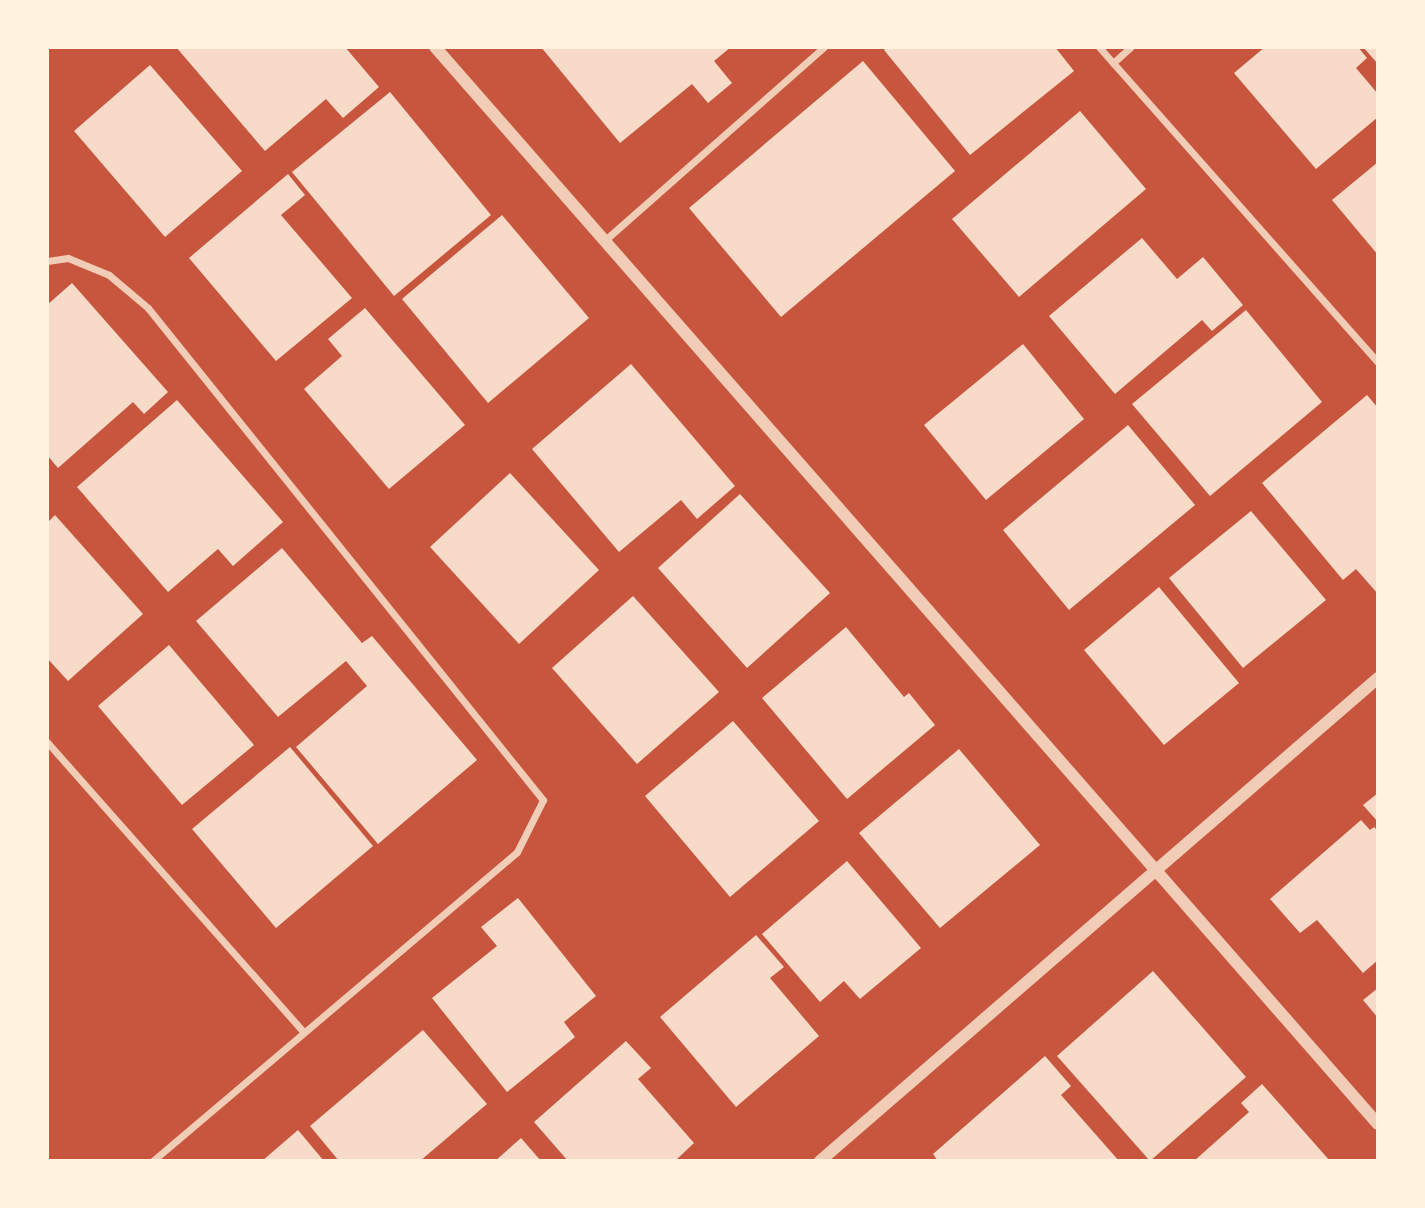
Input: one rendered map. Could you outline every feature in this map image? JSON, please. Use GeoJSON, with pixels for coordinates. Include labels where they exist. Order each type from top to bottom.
{"type":"FeatureCollection","features":[{"type":"Feature","properties":{"kind":"street"},"geometry":{"type":"LineString","coordinates":[[435,47],[1378,1124]]}},
{"type":"Feature","properties":{"kind":"street"},"geometry":{"type":"LineString","coordinates":[[604,242],[824,47]]}},
{"type":"Feature","properties":{"kind":"street"},"geometry":{"type":"LineString","coordinates":[[1099,47],[1378,362]]}},
{"type":"Feature","properties":{"kind":"street"},"geometry":{"type":"LineString","coordinates":[[1113,63],[1131,47]]}},
{"type":"Feature","properties":{"kind":"street"},"geometry":{"type":"LineString","coordinates":[[47,261],[68,258],[109,275],[148,309],[543,800],[517,852],[152,1161]]}},
{"type":"Feature","properties":{"kind":"street"},"geometry":{"type":"LineString","coordinates":[[820,1161],[1378,678]]}},
{"type":"Feature","properties":{"kind":"street"},"geometry":{"type":"LineString","coordinates":[[47,742],[304,1032]]}},
{"type":"Feature","properties":{"kind":"building"},"geometry":{"type":"Polygon","coordinates":[[[176,47],[345,47],[379,87],[343,118],[326,99],[265,151],[176,47]]]}},
{"type":"Feature","properties":{"kind":"building"},"geometry":{"type":"Polygon","coordinates":[[[541,47],[731,47],[714,61],[732,83],[708,103],[692,84],[620,143],[541,47]]]}},
{"type":"Feature","properties":{"kind":"building"},"geometry":{"type":"Polygon","coordinates":[[[887,47],[1055,47],[1074,71],[970,155],[884,50],[887,47]]]}},
{"type":"Feature","properties":{"kind":"building"},"geometry":{"type":"Polygon","coordinates":[[[1265,47],[1358,47],[1367,58],[1356,68],[1378,94],[1378,117],[1316,169],[1234,73],[1265,47]]]}},
{"type":"Feature","properties":{"kind":"building"},"geometry":{"type":"Polygon","coordinates":[[[1363,47],[1378,47],[1378,64],[1363,47]]]}},
{"type":"Feature","properties":{"kind":"building"},"geometry":{"type":"Polygon","coordinates":[[[863,61],[955,171],[781,317],[689,208],[863,61]]]}},
{"type":"Feature","properties":{"kind":"building"},"geometry":{"type":"Polygon","coordinates":[[[150,65],[242,171],[165,237],[74,131],[150,65]]]}},
{"type":"Feature","properties":{"kind":"building"},"geometry":{"type":"Polygon","coordinates":[[[390,92],[491,215],[394,296],[292,172],[390,92]]]}},
{"type":"Feature","properties":{"kind":"building"},"geometry":{"type":"Polygon","coordinates":[[[1080,111],[1146,189],[1019,297],[952,219],[1080,111]]]}},
{"type":"Feature","properties":{"kind":"building"},"geometry":{"type":"Polygon","coordinates":[[[1378,162],[1378,255],[1332,200],[1378,162]]]}},
{"type":"Feature","properties":{"kind":"building"},"geometry":{"type":"Polygon","coordinates":[[[288,174],[305,195],[281,215],[352,298],[276,361],[189,258],[288,174]]]}},
{"type":"Feature","properties":{"kind":"building"},"geometry":{"type":"Polygon","coordinates":[[[502,215],[589,318],[488,403],[402,299],[502,215]]]}},
{"type":"Feature","properties":{"kind":"building"},"geometry":{"type":"Polygon","coordinates":[[[1142,238],[1177,279],[1203,257],[1243,305],[1212,331],[1202,320],[1115,394],[1049,316],[1142,238]]]}},
{"type":"Feature","properties":{"kind":"building"},"geometry":{"type":"Polygon","coordinates":[[[72,283],[168,392],[144,414],[133,402],[58,468],[47,455],[47,305],[72,283]]]}},
{"type":"Feature","properties":{"kind":"building"},"geometry":{"type":"Polygon","coordinates":[[[365,308],[465,425],[389,489],[304,389],[342,356],[328,339],[365,308]]]}},
{"type":"Feature","properties":{"kind":"building"},"geometry":{"type":"Polygon","coordinates":[[[1246,310],[1322,402],[1210,496],[1132,404],[1246,310]]]}},
{"type":"Feature","properties":{"kind":"building"},"geometry":{"type":"Polygon","coordinates":[[[1023,344],[1084,419],[986,500],[924,425],[1023,344]]]}},
{"type":"Feature","properties":{"kind":"building"},"geometry":{"type":"Polygon","coordinates":[[[631,364],[735,486],[697,519],[681,500],[619,552],[532,449],[631,364]]]}},
{"type":"Feature","properties":{"kind":"building"},"geometry":{"type":"Polygon","coordinates":[[[1367,395],[1378,408],[1378,594],[1356,569],[1343,580],[1262,483],[1367,395]]]}},
{"type":"Feature","properties":{"kind":"building"},"geometry":{"type":"Polygon","coordinates":[[[177,400],[283,522],[233,566],[218,549],[168,592],[77,487],[177,400]]]}},
{"type":"Feature","properties":{"kind":"building"},"geometry":{"type":"Polygon","coordinates":[[[1128,425],[1195,505],[1069,610],[1003,530],[1128,425]]]}},
{"type":"Feature","properties":{"kind":"building"},"geometry":{"type":"Polygon","coordinates":[[[510,473],[599,570],[519,644],[430,547],[510,473]]]}},
{"type":"Feature","properties":{"kind":"building"},"geometry":{"type":"Polygon","coordinates":[[[740,494],[830,593],[747,668],[658,568],[740,494]]]}},
{"type":"Feature","properties":{"kind":"building"},"geometry":{"type":"Polygon","coordinates":[[[1251,511],[1326,600],[1243,668],[1169,578],[1251,511]]]}},
{"type":"Feature","properties":{"kind":"building"},"geometry":{"type":"Polygon","coordinates":[[[55,515],[143,614],[68,681],[47,658],[47,523],[55,515]]]}},
{"type":"Feature","properties":{"kind":"building"},"geometry":{"type":"Polygon","coordinates":[[[282,548],[362,643],[372,636],[477,760],[378,844],[296,747],[367,686],[346,661],[278,717],[196,621],[282,548]]]}},
{"type":"Feature","properties":{"kind":"building"},"geometry":{"type":"Polygon","coordinates":[[[1159,587],[1239,683],[1164,745],[1084,650],[1159,587]]]}},
{"type":"Feature","properties":{"kind":"building"},"geometry":{"type":"Polygon","coordinates":[[[633,596],[719,692],[637,764],[552,668],[633,596]]]}},
{"type":"Feature","properties":{"kind":"building"},"geometry":{"type":"Polygon","coordinates":[[[846,627],[904,697],[909,693],[935,725],[847,799],[762,698],[846,627]]]}},
{"type":"Feature","properties":{"kind":"building"},"geometry":{"type":"Polygon","coordinates":[[[169,645],[254,745],[182,805],[98,706],[169,645]]]}},
{"type":"Feature","properties":{"kind":"building"},"geometry":{"type":"Polygon","coordinates":[[[733,721],[819,821],[730,897],[645,796],[733,721]]]}},
{"type":"Feature","properties":{"kind":"building"},"geometry":{"type":"Polygon","coordinates":[[[290,747],[373,846],[276,928],[192,829],[290,747]]]}},
{"type":"Feature","properties":{"kind":"building"},"geometry":{"type":"Polygon","coordinates":[[[959,749],[1040,845],[940,928],[859,833],[959,749]]]}},
{"type":"Feature","properties":{"kind":"building"},"geometry":{"type":"Polygon","coordinates":[[[1378,793],[1378,822],[1363,805],[1378,793]]]}},
{"type":"Feature","properties":{"kind":"building"},"geometry":{"type":"Polygon","coordinates":[[[1361,820],[1370,830],[1374,827],[1378,831],[1378,960],[1363,973],[1317,920],[1300,933],[1270,899],[1361,820]]]}},
{"type":"Feature","properties":{"kind":"building"},"geometry":{"type":"Polygon","coordinates":[[[847,861],[921,948],[860,999],[844,981],[820,1002],[762,934],[847,861]]]}},
{"type":"Feature","properties":{"kind":"building"},"geometry":{"type":"Polygon","coordinates":[[[518,898],[596,996],[564,1022],[575,1037],[507,1092],[432,998],[497,946],[481,927],[518,898]]]}},
{"type":"Feature","properties":{"kind":"building"},"geometry":{"type":"Polygon","coordinates":[[[756,935],[784,967],[770,978],[819,1036],[736,1107],[660,1017],[756,935]]]}},
{"type":"Feature","properties":{"kind":"building"},"geometry":{"type":"Polygon","coordinates":[[[1153,971],[1246,1077],[1150,1161],[1057,1056],[1153,971]]]}},
{"type":"Feature","properties":{"kind":"building"},"geometry":{"type":"Polygon","coordinates":[[[1378,988],[1378,1018],[1363,1000],[1378,988]]]}},
{"type":"Feature","properties":{"kind":"building"},"geometry":{"type":"Polygon","coordinates":[[[423,1030],[487,1104],[420,1161],[339,1161],[310,1126],[423,1030]]]}},
{"type":"Feature","properties":{"kind":"building"},"geometry":{"type":"Polygon","coordinates":[[[626,1041],[651,1068],[638,1079],[694,1143],[675,1161],[568,1161],[534,1122],[626,1041]]]}},
{"type":"Feature","properties":{"kind":"building"},"geometry":{"type":"Polygon","coordinates":[[[1045,1056],[1071,1086],[1061,1095],[1119,1161],[938,1161],[933,1154],[1045,1056]]]}},
{"type":"Feature","properties":{"kind":"building"},"geometry":{"type":"Polygon","coordinates":[[[1262,1084],[1330,1161],[1194,1161],[1249,1112],[1241,1103],[1262,1084]]]}},
{"type":"Feature","properties":{"kind":"building"},"geometry":{"type":"Polygon","coordinates":[[[298,1130],[324,1161],[262,1161],[298,1130]]]}},
{"type":"Feature","properties":{"kind":"building"},"geometry":{"type":"Polygon","coordinates":[[[521,1138],[541,1161],[495,1161],[521,1138]]]}}]}
